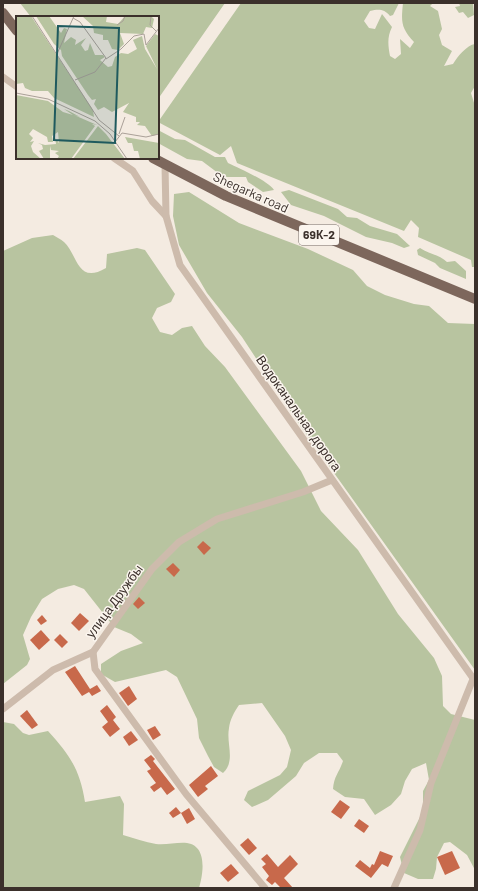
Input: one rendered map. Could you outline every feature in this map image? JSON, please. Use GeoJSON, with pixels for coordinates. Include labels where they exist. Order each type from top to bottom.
{"type":"FeatureCollection","features":[{"type":"Feature","properties":{"kind":"main road"},"geometry":{"type":"LineString","coordinates":[[3,13],[16,30]]}},
{"type":"Feature","properties":{"kind":"main road","name":"Shegarka road"},"geometry":{"type":"LineString","coordinates":[[155,159],[244,204],[475,299]]}},
{"type":"Feature","properties":{"kind":"street"},"geometry":{"type":"LineString","coordinates":[[3,77],[16,86]]}},
{"type":"Feature","properties":{"kind":"street","name":"Водоканальная дорога"},"geometry":{"type":"LineString","coordinates":[[116,159],[134,171],[152,201],[166,216],[180,265],[474,680]]}},
{"type":"Feature","properties":{"kind":"street"},"geometry":{"type":"LineString","coordinates":[[165,165],[166,216]]}},
{"type":"Feature","properties":{"kind":"street","name":"улица Дружбы"},"geometry":{"type":"LineString","coordinates":[[265,888],[186,794],[99,675],[94,664],[93,652],[152,570],[179,542],[217,520],[303,492],[332,480]]}},
{"type":"Feature","properties":{"kind":"street"},"geometry":{"type":"LineString","coordinates":[[3,709],[53,670],[93,652]]}},
{"type":"Feature","properties":{"kind":"street"},"geometry":{"type":"LineString","coordinates":[[394,888],[420,830],[430,783],[474,680]]}},
{"type":"Feature","properties":{"kind":"green space"},"geometry":{"type":"Polygon","coordinates":[[[20,3],[225,3],[159,98],[159,16],[30,16],[20,3]]]}},
{"type":"Feature","properties":{"kind":"green space"},"geometry":{"type":"Polygon","coordinates":[[[241,3],[399,3],[393,15],[390,16],[381,10],[370,11],[364,21],[369,28],[375,29],[382,14],[392,27],[388,41],[390,56],[395,59],[401,54],[400,39],[410,48],[414,42],[404,29],[402,20],[403,3],[433,3],[430,6],[438,11],[442,29],[439,35],[442,45],[452,51],[444,66],[453,64],[466,49],[475,44],[475,86],[471,93],[475,106],[475,267],[472,267],[471,260],[418,237],[419,228],[411,220],[404,231],[237,163],[231,146],[220,155],[159,123],[241,3]]]}},
{"type":"Feature","properties":{"kind":"green space"},"geometry":{"type":"Polygon","coordinates":[[[459,3],[473,3],[474,15],[468,18],[463,12],[459,13],[455,7],[460,6],[459,3]]]}},
{"type":"Feature","properties":{"kind":"green space"},"geometry":{"type":"Polygon","coordinates":[[[159,131],[175,139],[185,140],[215,157],[225,157],[228,163],[266,182],[274,190],[263,192],[248,182],[246,177],[227,177],[218,173],[202,161],[187,159],[159,144],[159,131]]]}},
{"type":"Feature","properties":{"kind":"green space"},"geometry":{"type":"Polygon","coordinates":[[[289,190],[338,209],[347,217],[357,218],[370,226],[397,234],[410,246],[404,248],[392,243],[366,237],[324,216],[291,205],[281,192],[289,190]]]}},
{"type":"Feature","properties":{"kind":"green space"},"geometry":{"type":"Polygon","coordinates":[[[189,192],[239,223],[308,249],[353,270],[367,286],[385,295],[414,304],[429,306],[448,323],[475,324],[475,670],[299,424],[242,337],[207,293],[179,245],[173,216],[174,194],[189,192]]]}},
{"type":"Feature","properties":{"kind":"green space"},"geometry":{"type":"Polygon","coordinates":[[[53,235],[64,242],[79,266],[84,271],[89,273],[106,268],[107,254],[137,248],[145,250],[175,294],[171,302],[157,308],[152,318],[160,332],[172,335],[182,328],[192,326],[205,346],[225,367],[301,471],[321,511],[358,550],[398,614],[434,658],[442,676],[443,706],[451,714],[475,720],[475,870],[467,855],[450,842],[444,843],[437,857],[433,879],[418,879],[404,873],[400,857],[423,811],[423,791],[429,780],[426,763],[412,769],[405,781],[401,794],[391,805],[375,815],[364,799],[345,797],[333,789],[343,761],[337,753],[319,753],[304,763],[296,776],[268,800],[252,807],[244,800],[248,791],[280,775],[287,767],[291,750],[285,736],[262,703],[239,705],[235,710],[231,719],[228,734],[230,758],[227,768],[223,773],[214,767],[199,738],[197,719],[177,677],[166,670],[115,682],[101,674],[101,664],[121,651],[143,643],[131,634],[114,627],[84,589],[74,585],[58,589],[42,599],[31,617],[23,635],[30,659],[27,665],[3,684],[3,251],[32,238],[53,235]]]}},
{"type":"Feature","properties":{"kind":"green space"},"geometry":{"type":"Polygon","coordinates":[[[420,248],[447,262],[455,261],[466,271],[466,279],[440,268],[435,263],[418,255],[417,250],[420,248]]]}},
{"type":"Feature","properties":{"kind":"green space"},"geometry":{"type":"Polygon","coordinates":[[[3,722],[14,724],[23,733],[29,735],[48,731],[73,764],[80,781],[85,802],[120,796],[124,804],[123,835],[156,844],[187,843],[194,845],[201,855],[202,862],[202,876],[199,888],[3,888],[3,722]]]}},
{"type":"Feature","properties":{"kind":"building"},"geometry":{"type":"Polygon","coordinates":[[[203,541],[211,548],[204,555],[197,547],[203,541]]]}},
{"type":"Feature","properties":{"kind":"building"},"geometry":{"type":"Polygon","coordinates":[[[173,563],[180,570],[174,577],[166,569],[173,563]]]}},
{"type":"Feature","properties":{"kind":"building"},"geometry":{"type":"Polygon","coordinates":[[[139,597],[145,603],[138,609],[133,604],[139,597]]]}},
{"type":"Feature","properties":{"kind":"building"},"geometry":{"type":"Polygon","coordinates":[[[80,613],[89,621],[79,631],[71,623],[80,613]]]}},
{"type":"Feature","properties":{"kind":"building"},"geometry":{"type":"Polygon","coordinates":[[[42,615],[47,621],[41,625],[37,620],[42,615]]]}},
{"type":"Feature","properties":{"kind":"building"},"geometry":{"type":"Polygon","coordinates":[[[41,630],[50,640],[39,650],[30,640],[41,630]]]}},
{"type":"Feature","properties":{"kind":"building"},"geometry":{"type":"Polygon","coordinates":[[[60,634],[68,642],[62,648],[54,640],[60,634]]]}},
{"type":"Feature","properties":{"kind":"building"},"geometry":{"type":"Polygon","coordinates":[[[75,666],[90,689],[97,685],[101,691],[92,696],[89,692],[82,696],[65,672],[75,666]]]}},
{"type":"Feature","properties":{"kind":"building"},"geometry":{"type":"Polygon","coordinates":[[[129,686],[137,699],[128,706],[119,693],[129,686]]]}},
{"type":"Feature","properties":{"kind":"building"},"geometry":{"type":"Polygon","coordinates":[[[107,705],[116,717],[113,720],[120,729],[110,737],[102,727],[108,722],[100,711],[107,705]]]}},
{"type":"Feature","properties":{"kind":"building"},"geometry":{"type":"Polygon","coordinates":[[[27,710],[38,725],[32,729],[20,716],[27,710]]]}},
{"type":"Feature","properties":{"kind":"building"},"geometry":{"type":"Polygon","coordinates":[[[155,726],[161,735],[153,740],[147,730],[155,726]]]}},
{"type":"Feature","properties":{"kind":"building"},"geometry":{"type":"Polygon","coordinates":[[[131,731],[138,740],[129,746],[123,737],[131,731]]]}},
{"type":"Feature","properties":{"kind":"building"},"geometry":{"type":"Polygon","coordinates":[[[151,755],[155,759],[153,761],[175,789],[167,795],[161,787],[154,792],[150,787],[156,783],[147,771],[151,769],[144,760],[151,755]]]}},
{"type":"Feature","properties":{"kind":"building"},"geometry":{"type":"Polygon","coordinates":[[[211,766],[218,776],[205,786],[208,789],[198,797],[189,785],[211,766]]]}},
{"type":"Feature","properties":{"kind":"building"},"geometry":{"type":"Polygon","coordinates":[[[340,800],[350,807],[341,819],[331,812],[340,800]]]}},
{"type":"Feature","properties":{"kind":"building"},"geometry":{"type":"Polygon","coordinates":[[[176,807],[181,813],[173,818],[169,813],[176,807]]]}},
{"type":"Feature","properties":{"kind":"building"},"geometry":{"type":"Polygon","coordinates":[[[189,808],[195,819],[187,824],[181,813],[189,808]]]}},
{"type":"Feature","properties":{"kind":"building"},"geometry":{"type":"Polygon","coordinates":[[[359,819],[369,826],[364,833],[354,826],[359,819]]]}},
{"type":"Feature","properties":{"kind":"building"},"geometry":{"type":"Polygon","coordinates":[[[248,838],[257,848],[249,855],[240,845],[248,838]]]}},
{"type":"Feature","properties":{"kind":"building"},"geometry":{"type":"Polygon","coordinates":[[[380,851],[393,856],[388,867],[382,864],[371,878],[355,866],[360,860],[370,868],[372,864],[374,865],[380,851]]]}},
{"type":"Feature","properties":{"kind":"building"},"geometry":{"type":"Polygon","coordinates":[[[452,851],[460,868],[445,875],[437,857],[452,851]]]}},
{"type":"Feature","properties":{"kind":"building"},"geometry":{"type":"Polygon","coordinates":[[[267,854],[278,867],[290,855],[298,864],[284,878],[293,888],[281,888],[275,882],[272,885],[266,880],[269,876],[262,867],[266,864],[261,859],[267,854]]]}},
{"type":"Feature","properties":{"kind":"building"},"geometry":{"type":"Polygon","coordinates":[[[231,864],[239,873],[228,882],[220,873],[231,864]]]}}]}
